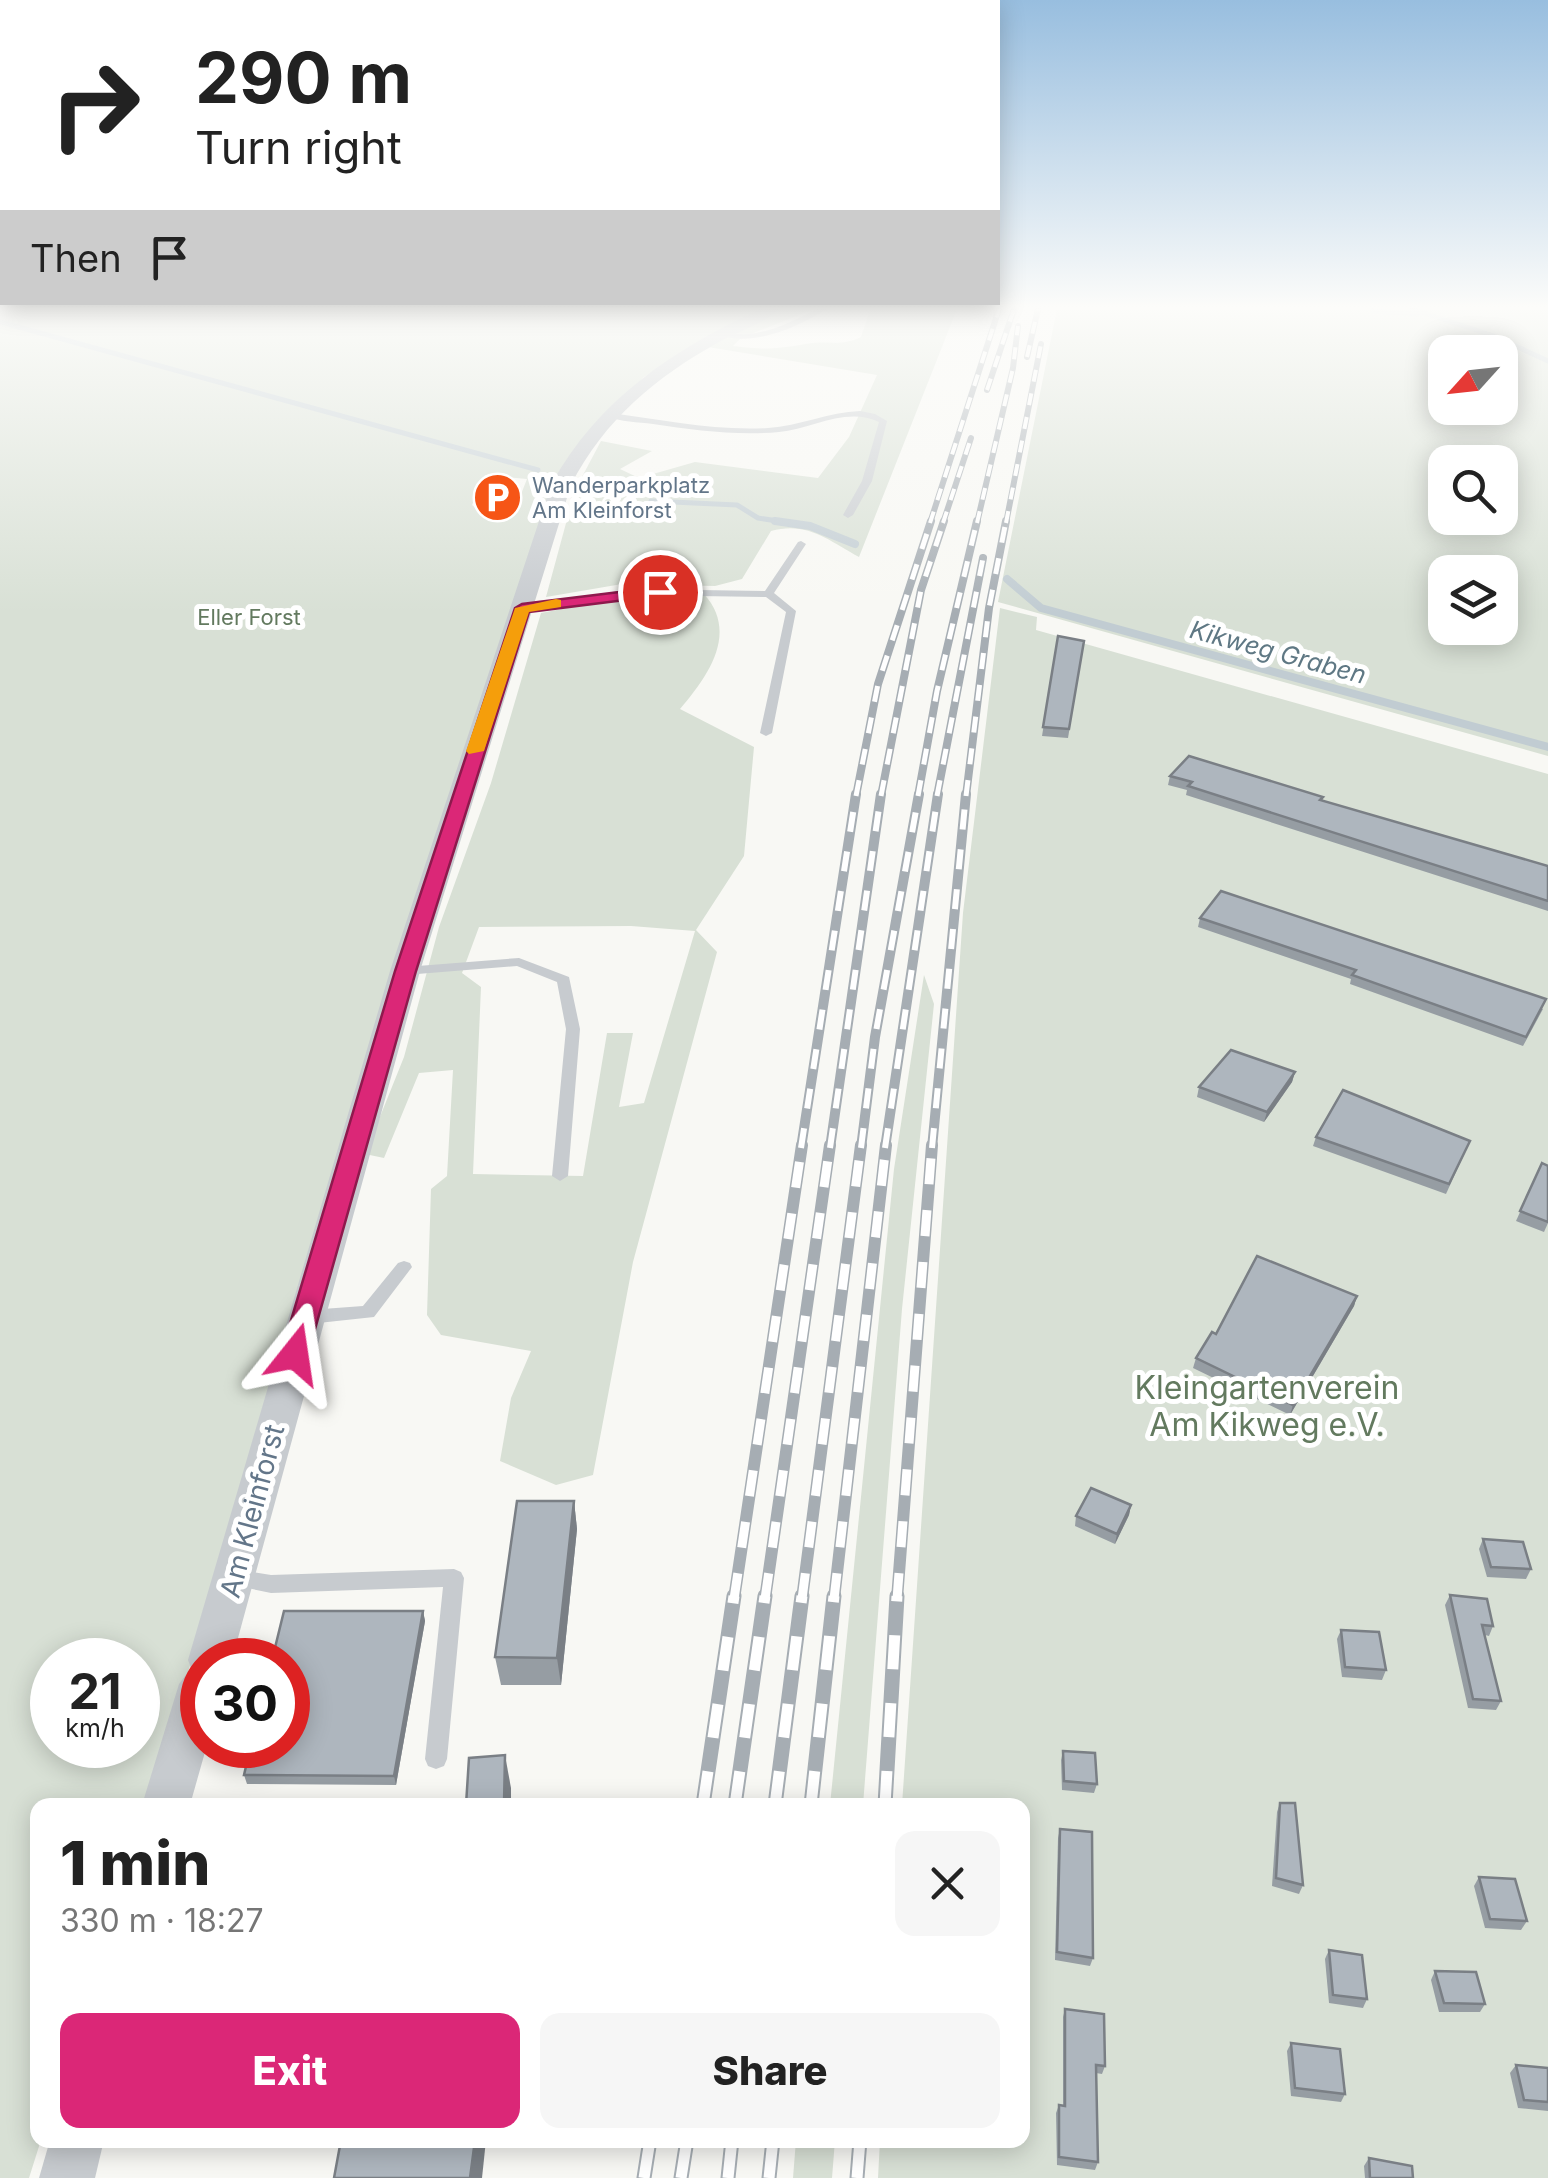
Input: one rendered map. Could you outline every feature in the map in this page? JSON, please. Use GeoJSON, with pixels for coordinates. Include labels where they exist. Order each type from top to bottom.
{"type":"FeatureCollection","features":[{"type":"Feature","properties":{"kind":"street","name":"Am Kleinforst"},"geometry":{"type":"LineString","coordinates":[[217,1638],[405,971],[567,470],[617,411]]}},
{"type":"Feature","properties":{"kind":"street"},"geometry":{"type":"LineString","coordinates":[[168,1798],[180,1758]]}},
{"type":"Feature","properties":{"kind":"street"},"geometry":{"type":"LineString","coordinates":[[67,2178],[75,2148]]}},
{"type":"Feature","properties":{"kind":"lane"},"geometry":{"type":"LineString","coordinates":[[612,416],[781,429],[846,414],[873,414],[883,421],[867,481],[848,515]]}},
{"type":"Feature","properties":{"kind":"lane"},"geometry":{"type":"LineString","coordinates":[[768,594],[801,544]]}},
{"type":"Feature","properties":{"kind":"lane"},"geometry":{"type":"LineString","coordinates":[[522,608],[633,592],[768,594],[790,611],[766,734]]}},
{"type":"Feature","properties":{"kind":"lane"},"geometry":{"type":"LineString","coordinates":[[405,971],[518,962],[564,980],[573,1029],[560,1176]]}},
{"type":"Feature","properties":{"kind":"lane"},"geometry":{"type":"LineString","coordinates":[[305,1317],[368,1312],[404,1267]]}},
{"type":"Feature","properties":{"kind":"lane"},"geometry":{"type":"LineString","coordinates":[[235,1578],[271,1584],[454,1578],[436,1759]]}},
{"type":"Feature","properties":{"kind":"green space","name":"Eller Forst"},"geometry":{"type":"Polygon","coordinates":[[[0,411],[613,411],[572,455],[199,1638],[180,1638],[180,1697],[160,1761],[160,1638],[30,1638],[30,1768],[158,1768],[148,1798],[30,1798],[30,2148],[38,2148],[29,2178],[0,2178],[0,411]],[[485,475],[472,505],[483,514],[514,512],[527,479],[485,475]]]}},
{"type":"Feature","properties":{"kind":"green space"},"geometry":{"type":"Polygon","coordinates":[[[861,411],[917,411],[859,557],[817,534],[784,529],[771,531],[742,579],[715,586],[622,584],[546,597],[575,490],[601,441],[652,451],[620,469],[639,478],[695,462],[818,478],[849,437],[861,411]]]}},
{"type":"Feature","properties":{"kind":"green space"},"geometry":{"type":"Polygon","coordinates":[[[1037,411],[1428,411],[1428,425],[1518,425],[1518,411],[1548,411],[1548,756],[998,602],[1037,411]]]}},
{"type":"Feature","properties":{"kind":"green space"},"geometry":{"type":"Polygon","coordinates":[[[639,594],[704,594],[719,624],[716,654],[680,709],[754,747],[744,856],[696,930],[717,952],[633,1262],[593,1475],[556,1485],[500,1461],[511,1398],[531,1351],[441,1335],[427,1315],[431,1189],[447,1176],[453,1070],[419,1073],[384,1158],[365,1154],[404,1057],[439,927],[491,783],[541,613],[639,594]],[[631,926],[479,927],[462,973],[481,987],[473,1174],[583,1176],[607,1033],[633,1033],[619,1107],[644,1103],[695,931],[631,926]]]}},
{"type":"Feature","properties":{"kind":"green space","name":"Kleingartenverein Am Kikweg e.V."},"geometry":{"type":"Polygon","coordinates":[[[1000,608],[1037,617],[1036,630],[1548,774],[1548,2178],[878,2178],[880,2148],[1030,2148],[1030,1798],[902,1798],[963,913],[1000,608]]]}},
{"type":"Feature","properties":{"kind":"green space"},"geometry":{"type":"Polygon","coordinates":[[[924,975],[934,1004],[902,1309],[864,1798],[831,1798],[894,1169],[924,975]]]}},
{"type":"Feature","properties":{"kind":"green space"},"geometry":{"type":"Polygon","coordinates":[[[795,2148],[834,2148],[832,2178],[793,2178],[795,2148]]]}},
{"type":"Feature","properties":{"kind":"building"},"geometry":{"type":"Polygon","coordinates":[[[1058,636],[1084,641],[1069,729],[1043,727],[1058,636]]]}},
{"type":"Feature","properties":{"kind":"building"},"geometry":{"type":"Polygon","coordinates":[[[1189,756],[1323,797],[1320,800],[1548,866],[1548,901],[1188,786],[1192,782],[1170,776],[1189,756]]]}},
{"type":"Feature","properties":{"kind":"building"},"geometry":{"type":"Polygon","coordinates":[[[1221,891],[1546,999],[1526,1037],[1352,975],[1356,970],[1200,918],[1221,891]]]}},
{"type":"Feature","properties":{"kind":"building"},"geometry":{"type":"Polygon","coordinates":[[[1231,1050],[1295,1072],[1267,1112],[1199,1087],[1231,1050]]]}},
{"type":"Feature","properties":{"kind":"building"},"geometry":{"type":"Polygon","coordinates":[[[1343,1090],[1470,1141],[1449,1184],[1316,1137],[1343,1090]]]}},
{"type":"Feature","properties":{"kind":"building"},"geometry":{"type":"Polygon","coordinates":[[[1542,1163],[1548,1166],[1548,1222],[1520,1211],[1542,1163]]]}},
{"type":"Feature","properties":{"kind":"building"},"geometry":{"type":"Polygon","coordinates":[[[1257,1256],[1357,1296],[1293,1405],[1196,1358],[1212,1332],[1216,1334],[1257,1256]]]}},
{"type":"Feature","properties":{"kind":"building"},"geometry":{"type":"Polygon","coordinates":[[[1091,1488],[1131,1505],[1117,1534],[1076,1516],[1091,1488]]]}},
{"type":"Feature","properties":{"kind":"building"},"geometry":{"type":"Polygon","coordinates":[[[517,1501],[574,1501],[557,1658],[495,1657],[517,1501]]]}},
{"type":"Feature","properties":{"kind":"building"},"geometry":{"type":"Polygon","coordinates":[[[1483,1539],[1523,1542],[1531,1569],[1491,1567],[1483,1539]]]}},
{"type":"Feature","properties":{"kind":"building"},"geometry":{"type":"Polygon","coordinates":[[[1450,1595],[1487,1599],[1493,1626],[1482,1625],[1501,1701],[1473,1699],[1450,1595]]]}},
{"type":"Feature","properties":{"kind":"building"},"geometry":{"type":"Polygon","coordinates":[[[284,1611],[423,1611],[394,1776],[244,1775],[246,1768],[310,1768],[310,1638],[277,1638],[284,1611]]]}},
{"type":"Feature","properties":{"kind":"building"},"geometry":{"type":"Polygon","coordinates":[[[1341,1630],[1379,1632],[1386,1670],[1345,1667],[1341,1630]]]}},
{"type":"Feature","properties":{"kind":"building"},"geometry":{"type":"Polygon","coordinates":[[[1063,1751],[1095,1753],[1097,1784],[1064,1781],[1063,1751]]]}},
{"type":"Feature","properties":{"kind":"building"},"geometry":{"type":"Polygon","coordinates":[[[505,1755],[504,1798],[466,1798],[469,1758],[505,1755]]]}},
{"type":"Feature","properties":{"kind":"building"},"geometry":{"type":"Polygon","coordinates":[[[1280,1803],[1295,1803],[1303,1885],[1276,1878],[1280,1803]]]}},
{"type":"Feature","properties":{"kind":"building"},"geometry":{"type":"Polygon","coordinates":[[[1060,1829],[1092,1832],[1093,1958],[1057,1952],[1060,1829]]]}},
{"type":"Feature","properties":{"kind":"building"},"geometry":{"type":"Polygon","coordinates":[[[1479,1877],[1515,1879],[1527,1921],[1490,1919],[1479,1877]]]}},
{"type":"Feature","properties":{"kind":"building"},"geometry":{"type":"Polygon","coordinates":[[[1329,1950],[1362,1955],[1367,1999],[1333,1995],[1329,1950]]]}},
{"type":"Feature","properties":{"kind":"building"},"geometry":{"type":"Polygon","coordinates":[[[1435,1971],[1476,1972],[1485,2004],[1444,2003],[1435,1971]]]}},
{"type":"Feature","properties":{"kind":"building"},"geometry":{"type":"Polygon","coordinates":[[[1065,2009],[1104,2014],[1105,2066],[1096,2065],[1098,2162],[1059,2157],[1059,2105],[1065,2106],[1065,2009]]]}},
{"type":"Feature","properties":{"kind":"building"},"geometry":{"type":"Polygon","coordinates":[[[1291,2043],[1340,2049],[1345,2094],[1295,2088],[1291,2043]]]}},
{"type":"Feature","properties":{"kind":"building"},"geometry":{"type":"Polygon","coordinates":[[[1516,2065],[1548,2068],[1548,2102],[1524,2100],[1516,2065]]]}},
{"type":"Feature","properties":{"kind":"building"},"geometry":{"type":"Polygon","coordinates":[[[340,2148],[474,2148],[470,2178],[334,2178],[340,2148]]]}},
{"type":"Feature","properties":{"kind":"building"},"geometry":{"type":"Polygon","coordinates":[[[1369,2158],[1412,2166],[1413,2178],[1370,2178],[1369,2158]]]}},
{"type":"Feature","properties":{"kind":"waterway","name":"Kikweg Graben"},"geometry":{"type":"LineString","coordinates":[[322,411],[538,470]]}},
{"type":"Feature","properties":{"kind":"waterway","name":"Kikweg Graben"},"geometry":{"type":"LineString","coordinates":[[651,501],[737,505],[758,518],[791,523]]}},
{"type":"Feature","properties":{"kind":"waterway","name":"Kikweg Graben"},"geometry":{"type":"LineString","coordinates":[[775,521],[810,526],[855,544]]}},
{"type":"Feature","properties":{"kind":"waterway","name":"Kikweg Graben"},"geometry":{"type":"LineString","coordinates":[[1007,579],[1041,608],[1548,747]]}},
{"type":"Feature","properties":{"kind":"railway"},"geometry":{"type":"LineString","coordinates":[[930,523],[966,411]]}},
{"type":"Feature","properties":{"kind":"railway"},"geometry":{"type":"LineString","coordinates":[[977,523],[1003,411]]}},
{"type":"Feature","properties":{"kind":"railway"},"geometry":{"type":"LineString","coordinates":[[1006,523],[1028,411]]}},
{"type":"Feature","properties":{"kind":"railway"},"geometry":{"type":"LineString","coordinates":[[943,523],[971,438]]}},
{"type":"Feature","properties":{"kind":"railway"},"geometry":{"type":"LineString","coordinates":[[856,796],[878,684],[931,521]]}},
{"type":"Feature","properties":{"kind":"railway"},"geometry":{"type":"LineString","coordinates":[[881,796],[921,590],[944,521]]}},
{"type":"Feature","properties":{"kind":"railway"},"geometry":{"type":"LineString","coordinates":[[918,796],[937,691],[977,521]]}},
{"type":"Feature","properties":{"kind":"railway"},"geometry":{"type":"LineString","coordinates":[[966,796],[989,608],[1006,521]]}},
{"type":"Feature","properties":{"kind":"railway"},"geometry":{"type":"LineString","coordinates":[[937,796],[983,558]]}},
{"type":"Feature","properties":{"kind":"railway"},"geometry":{"type":"LineString","coordinates":[[801,1148],[856,794]]}},
{"type":"Feature","properties":{"kind":"railway"},"geometry":{"type":"LineString","coordinates":[[830,1148],[881,794]]}},
{"type":"Feature","properties":{"kind":"railway"},"geometry":{"type":"LineString","coordinates":[[861,1148],[875,1037],[919,794]]}},
{"type":"Feature","properties":{"kind":"railway"},"geometry":{"type":"LineString","coordinates":[[885,1148],[938,794]]}},
{"type":"Feature","properties":{"kind":"railway"},"geometry":{"type":"LineString","coordinates":[[932,1148],[966,794]]}},
{"type":"Feature","properties":{"kind":"railway"},"geometry":{"type":"LineString","coordinates":[[734,1599],[802,1145]]}},
{"type":"Feature","properties":{"kind":"railway"},"geometry":{"type":"LineString","coordinates":[[765,1599],[830,1145]]}},
{"type":"Feature","properties":{"kind":"railway"},"geometry":{"type":"LineString","coordinates":[[802,1599],[861,1145]]}},
{"type":"Feature","properties":{"kind":"railway"},"geometry":{"type":"LineString","coordinates":[[834,1599],[886,1145]]}},
{"type":"Feature","properties":{"kind":"railway"},"geometry":{"type":"LineString","coordinates":[[897,1599],[932,1145]]}},
{"type":"Feature","properties":{"kind":"railway"},"geometry":{"type":"LineString","coordinates":[[704,1798],[734,1596]]}},
{"type":"Feature","properties":{"kind":"railway"},"geometry":{"type":"LineString","coordinates":[[736,1798],[765,1596]]}},
{"type":"Feature","properties":{"kind":"railway"},"geometry":{"type":"LineString","coordinates":[[776,1798],[802,1596]]}},
{"type":"Feature","properties":{"kind":"railway"},"geometry":{"type":"LineString","coordinates":[[812,1798],[834,1596]]}},
{"type":"Feature","properties":{"kind":"railway"},"geometry":{"type":"LineString","coordinates":[[885,1798],[897,1596]]}},
{"type":"Feature","properties":{"kind":"railway"},"geometry":{"type":"LineString","coordinates":[[644,2178],[649,2148]]}},
{"type":"Feature","properties":{"kind":"railway"},"geometry":{"type":"LineString","coordinates":[[681,2178],[686,2148]]}},
{"type":"Feature","properties":{"kind":"railway"},"geometry":{"type":"LineString","coordinates":[[728,2178],[731,2148]]}},
{"type":"Feature","properties":{"kind":"railway"},"geometry":{"type":"LineString","coordinates":[[769,2178],[772,2148]]}},
{"type":"Feature","properties":{"kind":"railway"},"geometry":{"type":"LineString","coordinates":[[857,2178],[859,2148]]}},
{"type":"Feature","properties":{"kind":"slow traffic"},"geometry":{"type":"LineString","coordinates":[[475,751],[522,608],[556,604]]}},
{"type":"Feature","properties":{"kind":"place","name":"Wanderparkplatz Am Kleinforst"},"geometry":{"type":"Point","coordinates":[497,498]}},
{"type":"Feature","properties":{"kind":"route"},"geometry":{"type":"LineString","coordinates":[[295,1354],[405,971],[522,608],[633,592],[660,592]]}}]}
